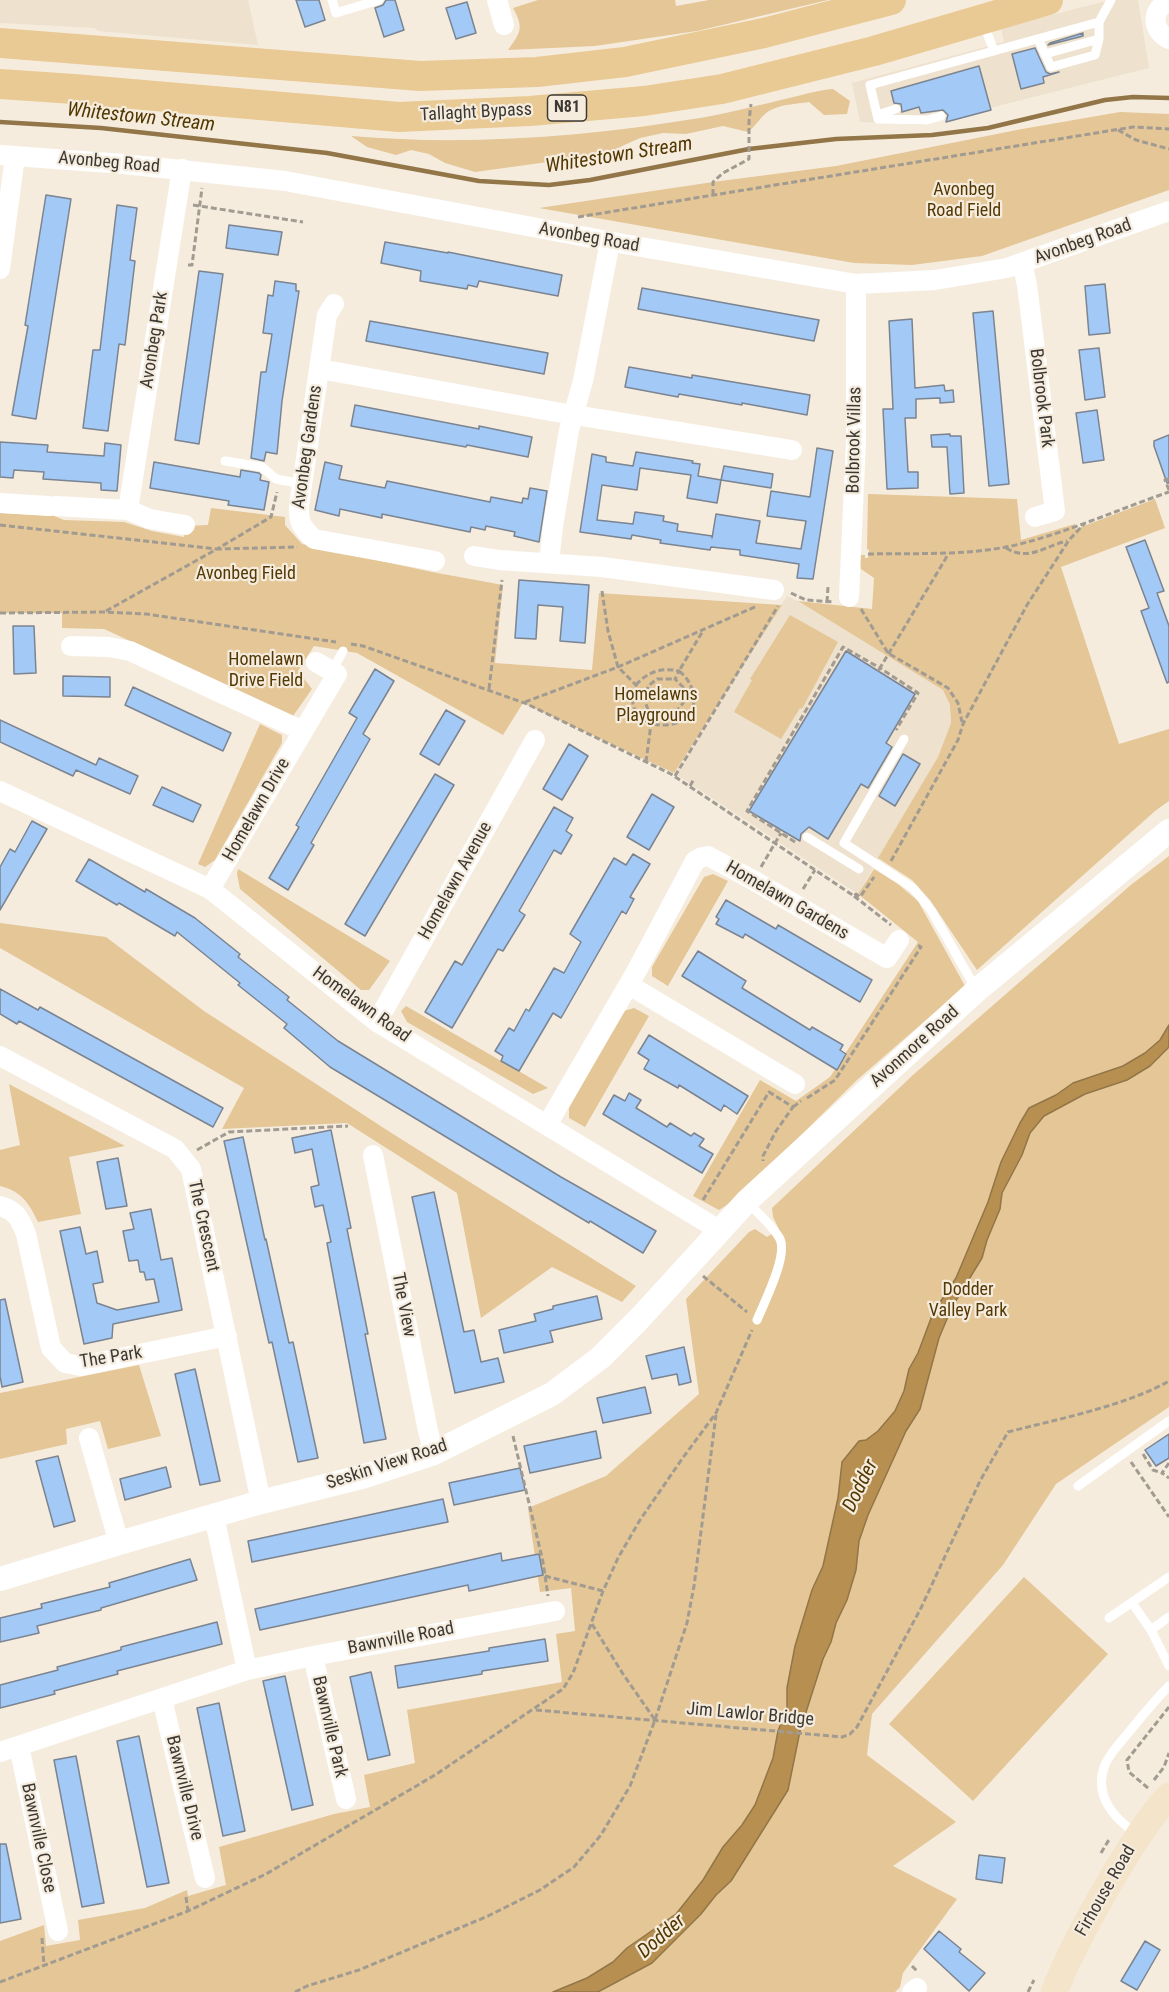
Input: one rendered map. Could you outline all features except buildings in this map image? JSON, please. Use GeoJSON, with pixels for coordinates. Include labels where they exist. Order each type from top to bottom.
{"type":"FeatureCollection","features":[{"type":"Feature","properties":{"kind":"main road","name":"Tallaght Bypass"},"geometry":{"type":"LineString","coordinates":[[0,43],[420,76],[537,72],[625,62],[764,33],[891,0]]}},
{"type":"Feature","properties":{"kind":"main road","name":"Tallaght Bypass"},"geometry":{"type":"LineString","coordinates":[[0,84],[399,117],[530,111],[644,101],[722,89],[830,63],[1048,0]]}},
{"type":"Feature","properties":{"kind":"main road","name":"Firhouse Road"},"geometry":{"type":"LineString","coordinates":[[1054,1992],[1069,1956],[1097,1901],[1139,1835],[1158,1792]]}},
{"type":"Feature","properties":{"kind":"street"},"geometry":{"type":"LineString","coordinates":[[497,0],[504,25]]}},
{"type":"Feature","properties":{"kind":"street"},"geometry":{"type":"LineString","coordinates":[[1169,2],[1160,7],[1155,18],[1158,31],[1169,39]]}},
{"type":"Feature","properties":{"kind":"street"},"geometry":{"type":"LineString","coordinates":[[0,269],[8,155]]}},
{"type":"Feature","properties":{"kind":"street","name":"Avonbeg Road"},"geometry":{"type":"LineString","coordinates":[[8,155],[182,169],[285,181],[610,242],[856,284],[935,280],[1022,264],[1169,211]]}},
{"type":"Feature","properties":{"kind":"street","name":"Avonbeg Park"},"geometry":{"type":"LineString","coordinates":[[128,510],[182,169]]}},
{"type":"Feature","properties":{"kind":"street"},"geometry":{"type":"LineString","coordinates":[[549,563],[553,526],[573,414],[583,381],[610,242]]}},
{"type":"Feature","properties":{"kind":"street","name":"Bolbrook Park"},"geometry":{"type":"LineString","coordinates":[[1022,264],[1027,285],[1055,511],[1035,517]]}},
{"type":"Feature","properties":{"kind":"street","name":"Bolbrook Villas"},"geometry":{"type":"LineString","coordinates":[[849,601],[856,441],[856,284]]}},
{"type":"Feature","properties":{"kind":"street","name":"Avonbeg Gardens"},"geometry":{"type":"LineString","coordinates":[[334,304],[327,315],[298,521],[304,531],[314,539],[435,561]]}},
{"type":"Feature","properties":{"kind":"street","name":"Avonbeg Gardens"},"geometry":{"type":"LineString","coordinates":[[320,369],[792,450]]}},
{"type":"Feature","properties":{"kind":"street"},"geometry":{"type":"LineString","coordinates":[[0,503],[128,510],[150,519],[185,525]]}},
{"type":"Feature","properties":{"kind":"street"},"geometry":{"type":"LineString","coordinates":[[474,556],[499,560],[602,567],[775,597]]}},
{"type":"Feature","properties":{"kind":"street"},"geometry":{"type":"LineString","coordinates":[[71,646],[109,647],[130,651],[303,730]]}},
{"type":"Feature","properties":{"kind":"street","name":"Homelawn Drive"},"geometry":{"type":"LineString","coordinates":[[210,889],[337,674],[324,667]]}},
{"type":"Feature","properties":{"kind":"street","name":"Homelawn Avenue"},"geometry":{"type":"LineString","coordinates":[[377,1022],[535,740]]}},
{"type":"Feature","properties":{"kind":"street","name":"Homelawn Road"},"geometry":{"type":"LineString","coordinates":[[3,798],[210,889],[377,1022],[719,1230]]}},
{"type":"Feature","properties":{"kind":"street","name":"Avonmore Road"},"geometry":{"type":"LineString","coordinates":[[676,1278],[747,1201],[977,990],[1169,831]]}},
{"type":"Feature","properties":{"kind":"street","name":"Homelawn Gardens"},"geometry":{"type":"LineString","coordinates":[[547,1125],[628,985],[695,861],[702,857],[708,856],[753,880],[887,958],[900,934]]}},
{"type":"Feature","properties":{"kind":"street"},"geometry":{"type":"LineString","coordinates":[[628,985],[795,1084]]}},
{"type":"Feature","properties":{"kind":"street","name":"The Crescent"},"geometry":{"type":"LineString","coordinates":[[0,1056],[175,1149],[191,1168],[261,1502]]}},
{"type":"Feature","properties":{"kind":"street","name":"The View"},"geometry":{"type":"LineString","coordinates":[[373,1155],[434,1454]]}},
{"type":"Feature","properties":{"kind":"street","name":"The Park"},"geometry":{"type":"LineString","coordinates":[[0,1206],[12,1209],[21,1220],[51,1348],[65,1363],[81,1366],[227,1336]]}},
{"type":"Feature","properties":{"kind":"street","name":"Seskin View Road"},"geometry":{"type":"LineString","coordinates":[[0,1580],[119,1543],[261,1502],[365,1476],[434,1454],[560,1388],[600,1358],[676,1278]]}},
{"type":"Feature","properties":{"kind":"street"},"geometry":{"type":"LineString","coordinates":[[89,1438],[119,1543]]}},
{"type":"Feature","properties":{"kind":"street"},"geometry":{"type":"LineString","coordinates":[[214,1516],[247,1670]]}},
{"type":"Feature","properties":{"kind":"street","name":"Bawnville Road"},"geometry":{"type":"LineString","coordinates":[[0,1752],[247,1670],[551,1604]]}},
{"type":"Feature","properties":{"kind":"street","name":"Bawnville Park"},"geometry":{"type":"LineString","coordinates":[[313,1656],[346,1799]]}},
{"type":"Feature","properties":{"kind":"street","name":"Bawnville Drive"},"geometry":{"type":"LineString","coordinates":[[162,1699],[205,1878]]}},
{"type":"Feature","properties":{"kind":"street","name":"Bawnville Close"},"geometry":{"type":"LineString","coordinates":[[19,1746],[50,1934]]}},
{"type":"Feature","properties":{"kind":"lane"},"geometry":{"type":"LineString","coordinates":[[332,0],[336,13],[379,0]]}},
{"type":"Feature","properties":{"kind":"lane"},"geometry":{"type":"LineString","coordinates":[[1038,39],[1051,67],[1095,55],[1099,39],[1099,22],[1111,0]]}},
{"type":"Feature","properties":{"kind":"lane"},"geometry":{"type":"LineString","coordinates":[[941,116],[927,120],[878,119],[870,85],[1099,22]]}},
{"type":"Feature","properties":{"kind":"lane"},"geometry":{"type":"LineString","coordinates":[[972,23],[985,26],[994,51]]}},
{"type":"Feature","properties":{"kind":"lane"},"geometry":{"type":"LineString","coordinates":[[1045,54],[1099,39]]}},
{"type":"Feature","properties":{"kind":"lane"},"geometry":{"type":"LineString","coordinates":[[877,115],[896,109]]}},
{"type":"Feature","properties":{"kind":"lane"},"geometry":{"type":"LineString","coordinates":[[225,461],[262,467],[276,479],[302,484]]}},
{"type":"Feature","properties":{"kind":"lane"},"geometry":{"type":"LineString","coordinates":[[324,667],[344,651]]}},
{"type":"Feature","properties":{"kind":"lane"},"geometry":{"type":"LineString","coordinates":[[836,855],[904,740]]}},
{"type":"Feature","properties":{"kind":"lane"},"geometry":{"type":"LineString","coordinates":[[807,837],[859,869]]}},
{"type":"Feature","properties":{"kind":"lane"},"geometry":{"type":"LineString","coordinates":[[844,843],[877,867],[913,888],[931,909],[977,990]]}},
{"type":"Feature","properties":{"kind":"lane"},"geometry":{"type":"LineString","coordinates":[[747,1201],[781,1242],[781,1256],[775,1277],[757,1320]]}},
{"type":"Feature","properties":{"kind":"lane"},"geometry":{"type":"LineString","coordinates":[[1078,1486],[1169,1420]]}},
{"type":"Feature","properties":{"kind":"lane"},"geometry":{"type":"LineString","coordinates":[[1109,1618],[1169,1577]]}},
{"type":"Feature","properties":{"kind":"lane"},"geometry":{"type":"LineString","coordinates":[[1132,1604],[1151,1630],[1169,1666]]}},
{"type":"Feature","properties":{"kind":"lane"},"geometry":{"type":"LineString","coordinates":[[1151,1630],[1169,1617]]}},
{"type":"Feature","properties":{"kind":"lane"},"geometry":{"type":"LineString","coordinates":[[1139,1835],[1122,1824],[1104,1802],[1100,1787],[1105,1765],[1155,1700],[1169,1686]]}},
{"type":"Feature","properties":{"kind":"path"},"geometry":{"type":"LineString","coordinates":[[577,218],[1133,127],[1169,129]]}},
{"type":"Feature","properties":{"kind":"path"},"geometry":{"type":"LineString","coordinates":[[1117,130],[1136,140],[1169,149]]}},
{"type":"Feature","properties":{"kind":"path"},"geometry":{"type":"LineString","coordinates":[[713,195],[713,182],[723,173],[749,159],[748,140]]}},
{"type":"Feature","properties":{"kind":"path"},"geometry":{"type":"LineString","coordinates":[[188,265],[192,265],[202,185]]}},
{"type":"Feature","properties":{"kind":"path"},"geometry":{"type":"LineString","coordinates":[[178,203],[303,222]]}},
{"type":"Feature","properties":{"kind":"path"},"geometry":{"type":"LineString","coordinates":[[868,554],[947,553],[1004,547],[1085,524],[1155,497],[1169,491],[1165,480],[1169,479]]}},
{"type":"Feature","properties":{"kind":"path"},"geometry":{"type":"LineString","coordinates":[[105,612],[271,517]]}},
{"type":"Feature","properties":{"kind":"path"},"geometry":{"type":"LineString","coordinates":[[889,865],[958,740],[963,724],[1028,605],[1069,540],[1085,524]]}},
{"type":"Feature","properties":{"kind":"path"},"geometry":{"type":"LineString","coordinates":[[0,525],[217,549],[302,547]]}},
{"type":"Feature","properties":{"kind":"path"},"geometry":{"type":"LineString","coordinates":[[1004,547],[1015,553],[1026,554],[1069,540]]}},
{"type":"Feature","properties":{"kind":"path"},"geometry":{"type":"LineString","coordinates":[[879,670],[947,553]]}},
{"type":"Feature","properties":{"kind":"path"},"geometry":{"type":"LineString","coordinates":[[489,689],[501,580]]}},
{"type":"Feature","properties":{"kind":"path"},"geometry":{"type":"LineString","coordinates":[[827,602],[828,587]]}},
{"type":"Feature","properties":{"kind":"path"},"geometry":{"type":"LineString","coordinates":[[602,591],[608,631],[618,667],[636,685]]}},
{"type":"Feature","properties":{"kind":"path"},"geometry":{"type":"LineString","coordinates":[[523,703],[618,667],[775,597],[827,602],[849,601],[862,611],[888,653],[948,688],[958,703],[963,724]]}},
{"type":"Feature","properties":{"kind":"path"},"geometry":{"type":"LineString","coordinates":[[675,776],[732,685],[775,597]]}},
{"type":"Feature","properties":{"kind":"path"},"geometry":{"type":"LineString","coordinates":[[0,613],[146,614],[363,645],[523,703],[675,776],[854,896],[900,934],[921,947],[835,1080],[793,1107],[776,1131],[763,1156],[763,1163],[766,1167]]}},
{"type":"Feature","properties":{"kind":"path"},"geometry":{"type":"LineString","coordinates":[[675,679],[704,629]]}},
{"type":"Feature","properties":{"kind":"path"},"geometry":{"type":"LineString","coordinates":[[807,837],[802,846],[747,811],[843,646],[918,693],[895,733]]}},
{"type":"Feature","properties":{"kind":"path"},"geometry":{"type":"LineString","coordinates":[[657,671],[679,671],[692,685],[694,696],[692,711],[684,720],[675,723],[651,724],[637,713],[633,704],[636,685],[647,674],[657,671]]}},
{"type":"Feature","properties":{"kind":"path"},"geometry":{"type":"LineString","coordinates":[[648,710],[645,701],[648,686],[657,680],[675,679],[683,687],[683,703],[673,714],[666,717],[660,716]]}},
{"type":"Feature","properties":{"kind":"path"},"geometry":{"type":"LineString","coordinates":[[646,762],[651,724]]}},
{"type":"Feature","properties":{"kind":"path"},"geometry":{"type":"LineString","coordinates":[[690,786],[694,779]]}},
{"type":"Feature","properties":{"kind":"path"},"geometry":{"type":"LineString","coordinates":[[760,868],[781,833]]}},
{"type":"Feature","properties":{"kind":"path"},"geometry":{"type":"LineString","coordinates":[[854,896],[856,894],[860,897],[877,867]]}},
{"type":"Feature","properties":{"kind":"path"},"geometry":{"type":"LineString","coordinates":[[793,904],[815,870]]}},
{"type":"Feature","properties":{"kind":"path"},"geometry":{"type":"LineString","coordinates":[[703,1200],[769,1092],[793,1107]]}},
{"type":"Feature","properties":{"kind":"path"},"geometry":{"type":"LineString","coordinates":[[197,1150],[229,1132],[348,1126]]}},
{"type":"Feature","properties":{"kind":"path"},"geometry":{"type":"LineString","coordinates":[[0,1982],[188,1911],[266,1874],[435,1775],[563,1689],[573,1673],[603,1591],[618,1558],[640,1520],[716,1413],[757,1320],[704,1277]]}},
{"type":"Feature","properties":{"kind":"path","name":"Jim Lawlor Bridge"},"geometry":{"type":"LineString","coordinates":[[534,1710],[842,1737],[850,1734],[857,1727],[921,1608],[980,1481],[1008,1432],[1143,1394],[1169,1381]]}},
{"type":"Feature","properties":{"kind":"path"},"geometry":{"type":"LineString","coordinates":[[295,1992],[359,1970],[488,1916],[540,1890],[574,1867],[601,1835],[630,1786],[655,1720],[691,1605],[716,1413]]}},
{"type":"Feature","properties":{"kind":"path"},"geometry":{"type":"LineString","coordinates":[[512,1431],[531,1507],[551,1604]]}},
{"type":"Feature","properties":{"kind":"path"},"geometry":{"type":"LineString","coordinates":[[1141,1451],[1154,1470],[1169,1478]]}},
{"type":"Feature","properties":{"kind":"path"},"geometry":{"type":"LineString","coordinates":[[1135,1455],[1129,1459],[1169,1517]]}},
{"type":"Feature","properties":{"kind":"path"},"geometry":{"type":"LineString","coordinates":[[1162,1473],[1169,1463]]}},
{"type":"Feature","properties":{"kind":"path"},"geometry":{"type":"LineString","coordinates":[[546,1576],[603,1591]]}},
{"type":"Feature","properties":{"kind":"path"},"geometry":{"type":"LineString","coordinates":[[592,1624],[655,1720]]}},
{"type":"Feature","properties":{"kind":"path"},"geometry":{"type":"LineString","coordinates":[[1158,1792],[1129,1772],[1127,1760],[1169,1707]]}},
{"type":"Feature","properties":{"kind":"path"},"geometry":{"type":"LineString","coordinates":[[1164,1767],[1169,1752]]}},
{"type":"Feature","properties":{"kind":"path"},"geometry":{"type":"LineString","coordinates":[[186,1897],[188,1911]]}},
{"type":"Feature","properties":{"kind":"path"},"geometry":{"type":"LineString","coordinates":[[44,1966],[50,1934]]}},
{"type":"Feature","properties":{"kind":"shaded area"},"geometry":{"type":"Polygon","coordinates":[[[0,0],[248,0],[258,45],[98,31],[95,28],[0,23],[0,0]]]}},
{"type":"Feature","properties":{"kind":"shaded area"},"geometry":{"type":"Polygon","coordinates":[[[1110,0],[1138,0],[1149,68],[922,125],[860,122],[852,83],[1004,42],[1001,28],[1110,0]]]}},
{"type":"Feature","properties":{"kind":"shaded area"},"geometry":{"type":"Polygon","coordinates":[[[787,596],[943,690],[950,705],[951,723],[938,757],[858,894],[674,773],[787,596]]]}},
{"type":"Feature","properties":{"kind":"green space"},"geometry":{"type":"Polygon","coordinates":[[[538,0],[675,0],[676,6],[709,0],[828,0],[697,31],[595,46],[508,50],[520,30],[519,20],[513,8],[538,0]]]}},
{"type":"Feature","properties":{"kind":"green space"},"geometry":{"type":"Polygon","coordinates":[[[833,89],[850,101],[847,114],[824,115],[809,102],[778,107],[764,115],[748,132],[723,126],[686,134],[663,133],[640,138],[589,161],[577,164],[548,162],[475,172],[445,163],[429,154],[411,150],[396,155],[367,147],[351,136],[482,140],[570,135],[700,118],[833,89]]]}},
{"type":"Feature","properties":{"kind":"green space","name":"Avonbeg Road Field"},"geometry":{"type":"Polygon","coordinates":[[[1120,112],[1169,114],[1169,190],[982,256],[912,265],[854,263],[539,208],[836,166],[1120,112]]]}},
{"type":"Feature","properties":{"kind":"green space"},"geometry":{"type":"Polygon","coordinates":[[[868,494],[1017,499],[1021,540],[1075,524],[1076,529],[1155,499],[1165,528],[1061,567],[1119,744],[1169,729],[1169,801],[977,970],[930,900],[912,880],[878,858],[938,757],[951,723],[950,705],[943,690],[798,601],[872,609],[874,578],[861,569],[858,555],[865,555],[865,558],[868,558],[868,494]]]}},
{"type":"Feature","properties":{"kind":"green space","name":"Avonbeg Field"},"geometry":{"type":"Polygon","coordinates":[[[211,508],[285,517],[285,525],[302,544],[503,585],[495,663],[592,670],[599,593],[782,605],[674,773],[523,703],[503,735],[357,653],[314,646],[298,671],[312,689],[293,716],[104,629],[62,628],[62,613],[0,613],[0,513],[54,516],[64,520],[124,522],[152,531],[184,537],[185,526],[208,525],[211,508]]]}},
{"type":"Feature","properties":{"kind":"green space"},"geometry":{"type":"Polygon","coordinates":[[[790,615],[838,642],[802,709],[800,708],[781,739],[734,712],[752,680],[750,679],[790,615]]]}},
{"type":"Feature","properties":{"kind":"green space"},"geometry":{"type":"Polygon","coordinates":[[[260,724],[282,735],[282,743],[215,860],[205,867],[198,864],[260,724]]]}},
{"type":"Feature","properties":{"kind":"green space","name":"Dodder Valley Park"},"geometry":{"type":"Polygon","coordinates":[[[1169,856],[1169,1407],[1056,1484],[1003,1565],[872,1714],[867,1755],[956,1822],[893,1866],[957,1899],[903,1973],[900,1987],[895,1992],[0,1992],[0,1941],[44,1925],[46,1946],[80,1940],[78,1920],[145,1908],[187,1890],[188,1896],[226,1885],[219,1847],[334,1814],[370,1807],[364,1775],[415,1763],[407,1710],[562,1682],[556,1634],[575,1631],[571,1588],[540,1592],[528,1508],[606,1476],[699,1394],[686,1299],[749,1232],[755,1229],[767,1237],[779,1229],[773,1217],[772,1208],[913,1075],[1132,884],[1169,856]]]}},
{"type":"Feature","properties":{"kind":"green space"},"geometry":{"type":"Polygon","coordinates":[[[238,869],[390,961],[369,990],[361,990],[240,889],[238,869]]]}},
{"type":"Feature","properties":{"kind":"green space"},"geometry":{"type":"Polygon","coordinates":[[[874,869],[898,884],[918,901],[965,986],[857,1080],[736,1199],[719,1210],[693,1196],[760,1080],[796,1101],[830,1077],[918,942],[858,894],[874,869]]]}},
{"type":"Feature","properties":{"kind":"green space"},"geometry":{"type":"Polygon","coordinates":[[[713,874],[728,881],[668,986],[652,976],[652,967],[704,877],[713,874]]]}},
{"type":"Feature","properties":{"kind":"green space"},"geometry":{"type":"Polygon","coordinates":[[[0,923],[106,937],[204,1011],[393,1134],[636,1286],[622,1302],[552,1267],[481,1318],[457,1193],[347,1123],[222,1129],[244,1088],[0,948],[0,923]]]}},
{"type":"Feature","properties":{"kind":"green space"},"geometry":{"type":"Polygon","coordinates":[[[406,1006],[548,1088],[533,1094],[407,1022],[401,1011],[406,1006]]]}},
{"type":"Feature","properties":{"kind":"green space"},"geometry":{"type":"Polygon","coordinates":[[[634,1008],[649,1016],[585,1127],[569,1118],[569,1108],[624,1011],[634,1008]]]}},
{"type":"Feature","properties":{"kind":"green space"},"geometry":{"type":"Polygon","coordinates":[[[9,1084],[125,1146],[69,1157],[81,1214],[38,1222],[24,1199],[14,1191],[0,1186],[0,1150],[20,1145],[9,1084]]]}},
{"type":"Feature","properties":{"kind":"green space"},"geometry":{"type":"Polygon","coordinates":[[[139,1365],[161,1436],[108,1449],[100,1421],[66,1429],[67,1444],[0,1459],[0,1393],[139,1365]]]}},
{"type":"Feature","properties":{"kind":"green space"},"geometry":{"type":"Polygon","coordinates":[[[1024,1577],[1108,1654],[973,1801],[889,1724],[1024,1577]]]}},
{"type":"Feature","properties":{"kind":"water","name":"Dodder"},"geometry":{"type":"Polygon","coordinates":[[[1169,1025],[1169,1047],[1150,1066],[1127,1080],[1085,1094],[1044,1116],[1030,1133],[1022,1155],[1002,1193],[1000,1209],[982,1258],[952,1307],[939,1338],[920,1409],[906,1431],[868,1515],[859,1541],[856,1570],[847,1600],[823,1659],[800,1731],[788,1790],[731,1881],[652,1963],[598,1992],[553,1992],[587,1978],[613,1962],[627,1948],[676,1914],[703,1880],[723,1847],[755,1805],[773,1758],[778,1731],[787,1708],[787,1688],[795,1646],[812,1590],[823,1566],[838,1498],[842,1462],[859,1441],[866,1440],[878,1431],[895,1411],[904,1391],[909,1369],[918,1353],[933,1313],[956,1278],[988,1202],[1001,1162],[1029,1108],[1056,1095],[1073,1083],[1123,1066],[1145,1053],[1160,1040],[1169,1025]]]}},
{"type":"Feature","properties":{"kind":"waterway","name":"Whitestown Stream"},"geometry":{"type":"LineString","coordinates":[[0,122],[101,128],[327,153],[479,181],[549,185],[590,180],[749,149],[836,139],[932,135],[988,128],[1105,100],[1133,97],[1169,98]]}},
{"type":"Feature","properties":{"kind":"park label","name":"Homelawn Drive Field"},"geometry":{"type":"Point","coordinates":[266,670]}},
{"type":"Feature","properties":{"kind":"park label","name":"Homelawns Playground"},"geometry":{"type":"Point","coordinates":[656,705]}}]}
